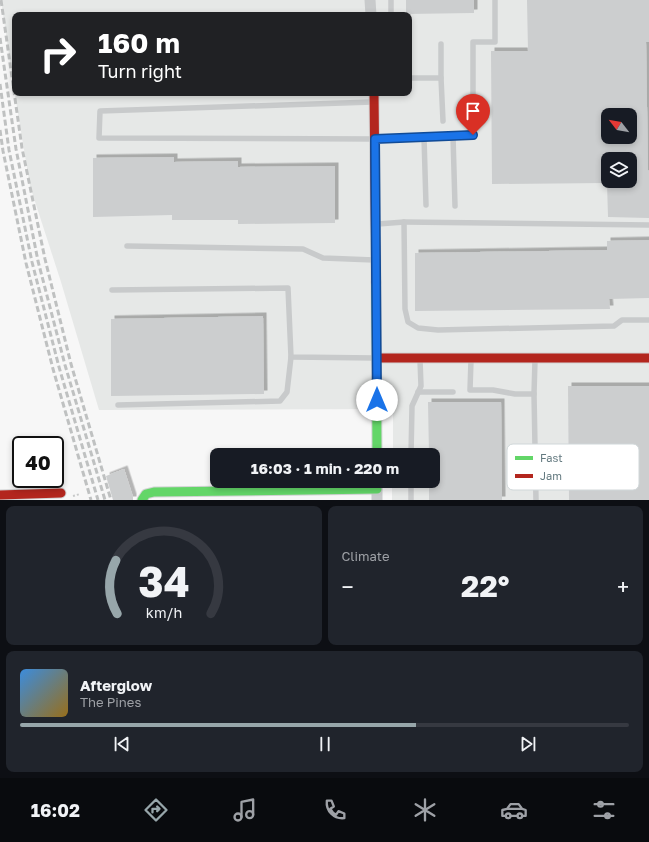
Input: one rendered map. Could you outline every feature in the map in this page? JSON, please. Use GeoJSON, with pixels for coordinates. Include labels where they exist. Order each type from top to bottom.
{"type":"FeatureCollection","features":[{"type":"Feature","properties":{"kind":"street"},"geometry":{"type":"LineString","coordinates":[[370,0],[371,12]]}},
{"type":"Feature","properties":{"kind":"street"},"geometry":{"type":"LineString","coordinates":[[374,97],[377,448]]}},
{"type":"Feature","properties":{"kind":"street"},"geometry":{"type":"LineString","coordinates":[[377,358],[649,358]]}},
{"type":"Feature","properties":{"kind":"street"},"geometry":{"type":"LineString","coordinates":[[142,500],[145,494],[149,492],[212,495],[377,490]]}},
{"type":"Feature","properties":{"kind":"street"},"geometry":{"type":"LineString","coordinates":[[2,497],[61,493]]}},
{"type":"Feature","properties":{"kind":"lane"},"geometry":{"type":"LineString","coordinates":[[391,0],[391,12]]}},
{"type":"Feature","properties":{"kind":"lane"},"geometry":{"type":"LineString","coordinates":[[374,97],[100,111],[99,138],[375,139],[473,135],[473,42],[495,42],[495,0]]}},
{"type":"Feature","properties":{"kind":"lane"},"geometry":{"type":"LineString","coordinates":[[441,44],[443,121]]}},
{"type":"Feature","properties":{"kind":"lane"},"geometry":{"type":"LineString","coordinates":[[412,78],[442,78]]}},
{"type":"Feature","properties":{"kind":"lane"},"geometry":{"type":"LineString","coordinates":[[453,136],[455,206]]}},
{"type":"Feature","properties":{"kind":"lane"},"geometry":{"type":"LineString","coordinates":[[424,137],[426,205]]}},
{"type":"Feature","properties":{"kind":"lane"},"geometry":{"type":"LineString","coordinates":[[404,222],[405,309],[408,322],[418,328],[438,330],[614,326],[622,320],[649,320]]}},
{"type":"Feature","properties":{"kind":"lane"},"geometry":{"type":"LineString","coordinates":[[376,224],[404,222],[649,225]]}},
{"type":"Feature","properties":{"kind":"lane"},"geometry":{"type":"LineString","coordinates":[[127,246],[303,249],[323,258],[376,260]]}},
{"type":"Feature","properties":{"kind":"lane"},"geometry":{"type":"LineString","coordinates":[[112,290],[288,288],[290,357],[287,392],[280,401],[118,405]]}},
{"type":"Feature","properties":{"kind":"lane"},"geometry":{"type":"LineString","coordinates":[[290,357],[377,358]]}},
{"type":"Feature","properties":{"kind":"lane"},"geometry":{"type":"LineString","coordinates":[[411,448],[412,406],[421,386],[420,358]]}},
{"type":"Feature","properties":{"kind":"lane"},"geometry":{"type":"LineString","coordinates":[[471,358],[470,390],[493,390],[515,394],[534,394]]}},
{"type":"Feature","properties":{"kind":"lane"},"geometry":{"type":"LineString","coordinates":[[535,444],[534,394],[536,358]]}},
{"type":"Feature","properties":{"kind":"lane"},"geometry":{"type":"LineString","coordinates":[[418,392],[453,392]]}},
{"type":"Feature","properties":{"kind":"lane"},"geometry":{"type":"LineString","coordinates":[[411,488],[411,500]]}},
{"type":"Feature","properties":{"kind":"lane"},"geometry":{"type":"LineString","coordinates":[[536,490],[536,500]]}},
{"type":"Feature","properties":{"kind":"shaded area"},"geometry":{"type":"Polygon","coordinates":[[[1,0],[649,0],[649,500],[392,500],[392,488],[440,488],[440,448],[393,448],[393,409],[99,410],[61,282],[30,186],[15,96],[412,96],[412,12],[12,12],[12,75],[1,0]]]}},
{"type":"Feature","properties":{"kind":"building"},"geometry":{"type":"Polygon","coordinates":[[[406,0],[474,0],[474,13],[412,14],[412,12],[406,12],[406,0]]]}},
{"type":"Feature","properties":{"kind":"building"},"geometry":{"type":"Polygon","coordinates":[[[527,0],[649,0],[649,42],[646,42],[649,218],[608,217],[607,188],[637,188],[637,152],[601,152],[601,183],[492,184],[491,51],[528,51],[527,0]]]}},
{"type":"Feature","properties":{"kind":"building"},"geometry":{"type":"Polygon","coordinates":[[[174,157],[174,162],[238,161],[238,167],[335,166],[335,223],[238,224],[238,220],[172,220],[172,215],[93,217],[93,158],[174,157]]]}},
{"type":"Feature","properties":{"kind":"building"},"geometry":{"type":"Polygon","coordinates":[[[649,240],[649,298],[609,299],[610,309],[415,311],[415,253],[607,250],[607,241],[649,240]]]}},
{"type":"Feature","properties":{"kind":"building"},"geometry":{"type":"Polygon","coordinates":[[[263,316],[264,394],[111,396],[111,319],[263,316]]]}},
{"type":"Feature","properties":{"kind":"building"},"geometry":{"type":"Polygon","coordinates":[[[568,386],[649,386],[649,500],[569,500],[569,490],[639,490],[639,444],[569,444],[568,386]]]}},
{"type":"Feature","properties":{"kind":"building"},"geometry":{"type":"Polygon","coordinates":[[[428,402],[501,402],[502,500],[429,500],[429,488],[440,488],[440,448],[429,448],[428,402]]]}},
{"type":"Feature","properties":{"kind":"building"},"geometry":{"type":"Polygon","coordinates":[[[124,469],[133,500],[113,500],[106,476],[124,469]]]}},
{"type":"Feature","properties":{"kind":"railway"},"geometry":{"type":"LineString","coordinates":[[1,0],[12,78]]}},
{"type":"Feature","properties":{"kind":"railway"},"geometry":{"type":"LineString","coordinates":[[0,38],[16,149],[38,261],[65,365],[105,500]]}},
{"type":"Feature","properties":{"kind":"railway"},"geometry":{"type":"LineString","coordinates":[[0,84],[9,150],[32,262],[59,367],[98,500]]}},
{"type":"Feature","properties":{"kind":"railway"},"geometry":{"type":"LineString","coordinates":[[15,96],[22,148],[45,259],[71,364],[111,500]]}},
{"type":"Feature","properties":{"kind":"railway"},"geometry":{"type":"LineString","coordinates":[[0,130],[26,263],[53,369],[91,500]]}},
{"type":"Feature","properties":{"kind":"traffic: fast"},"geometry":{"type":"LineString","coordinates":[[376,282],[377,448]]}},
{"type":"Feature","properties":{"kind":"traffic: fast"},"geometry":{"type":"LineString","coordinates":[[142,500],[146,494],[154,492],[377,489]]}},
{"type":"Feature","properties":{"kind":"traffic: jam"},"geometry":{"type":"LineString","coordinates":[[374,96],[376,282]]}},
{"type":"Feature","properties":{"kind":"traffic: jam"},"geometry":{"type":"LineString","coordinates":[[377,358],[649,358]]}},
{"type":"Feature","properties":{"kind":"traffic: jam"},"geometry":{"type":"LineString","coordinates":[[0,495],[61,493]]}},
{"type":"Feature","properties":{"kind":"route"},"geometry":{"type":"LineString","coordinates":[[377,400],[375,139],[473,135]]}}]}
